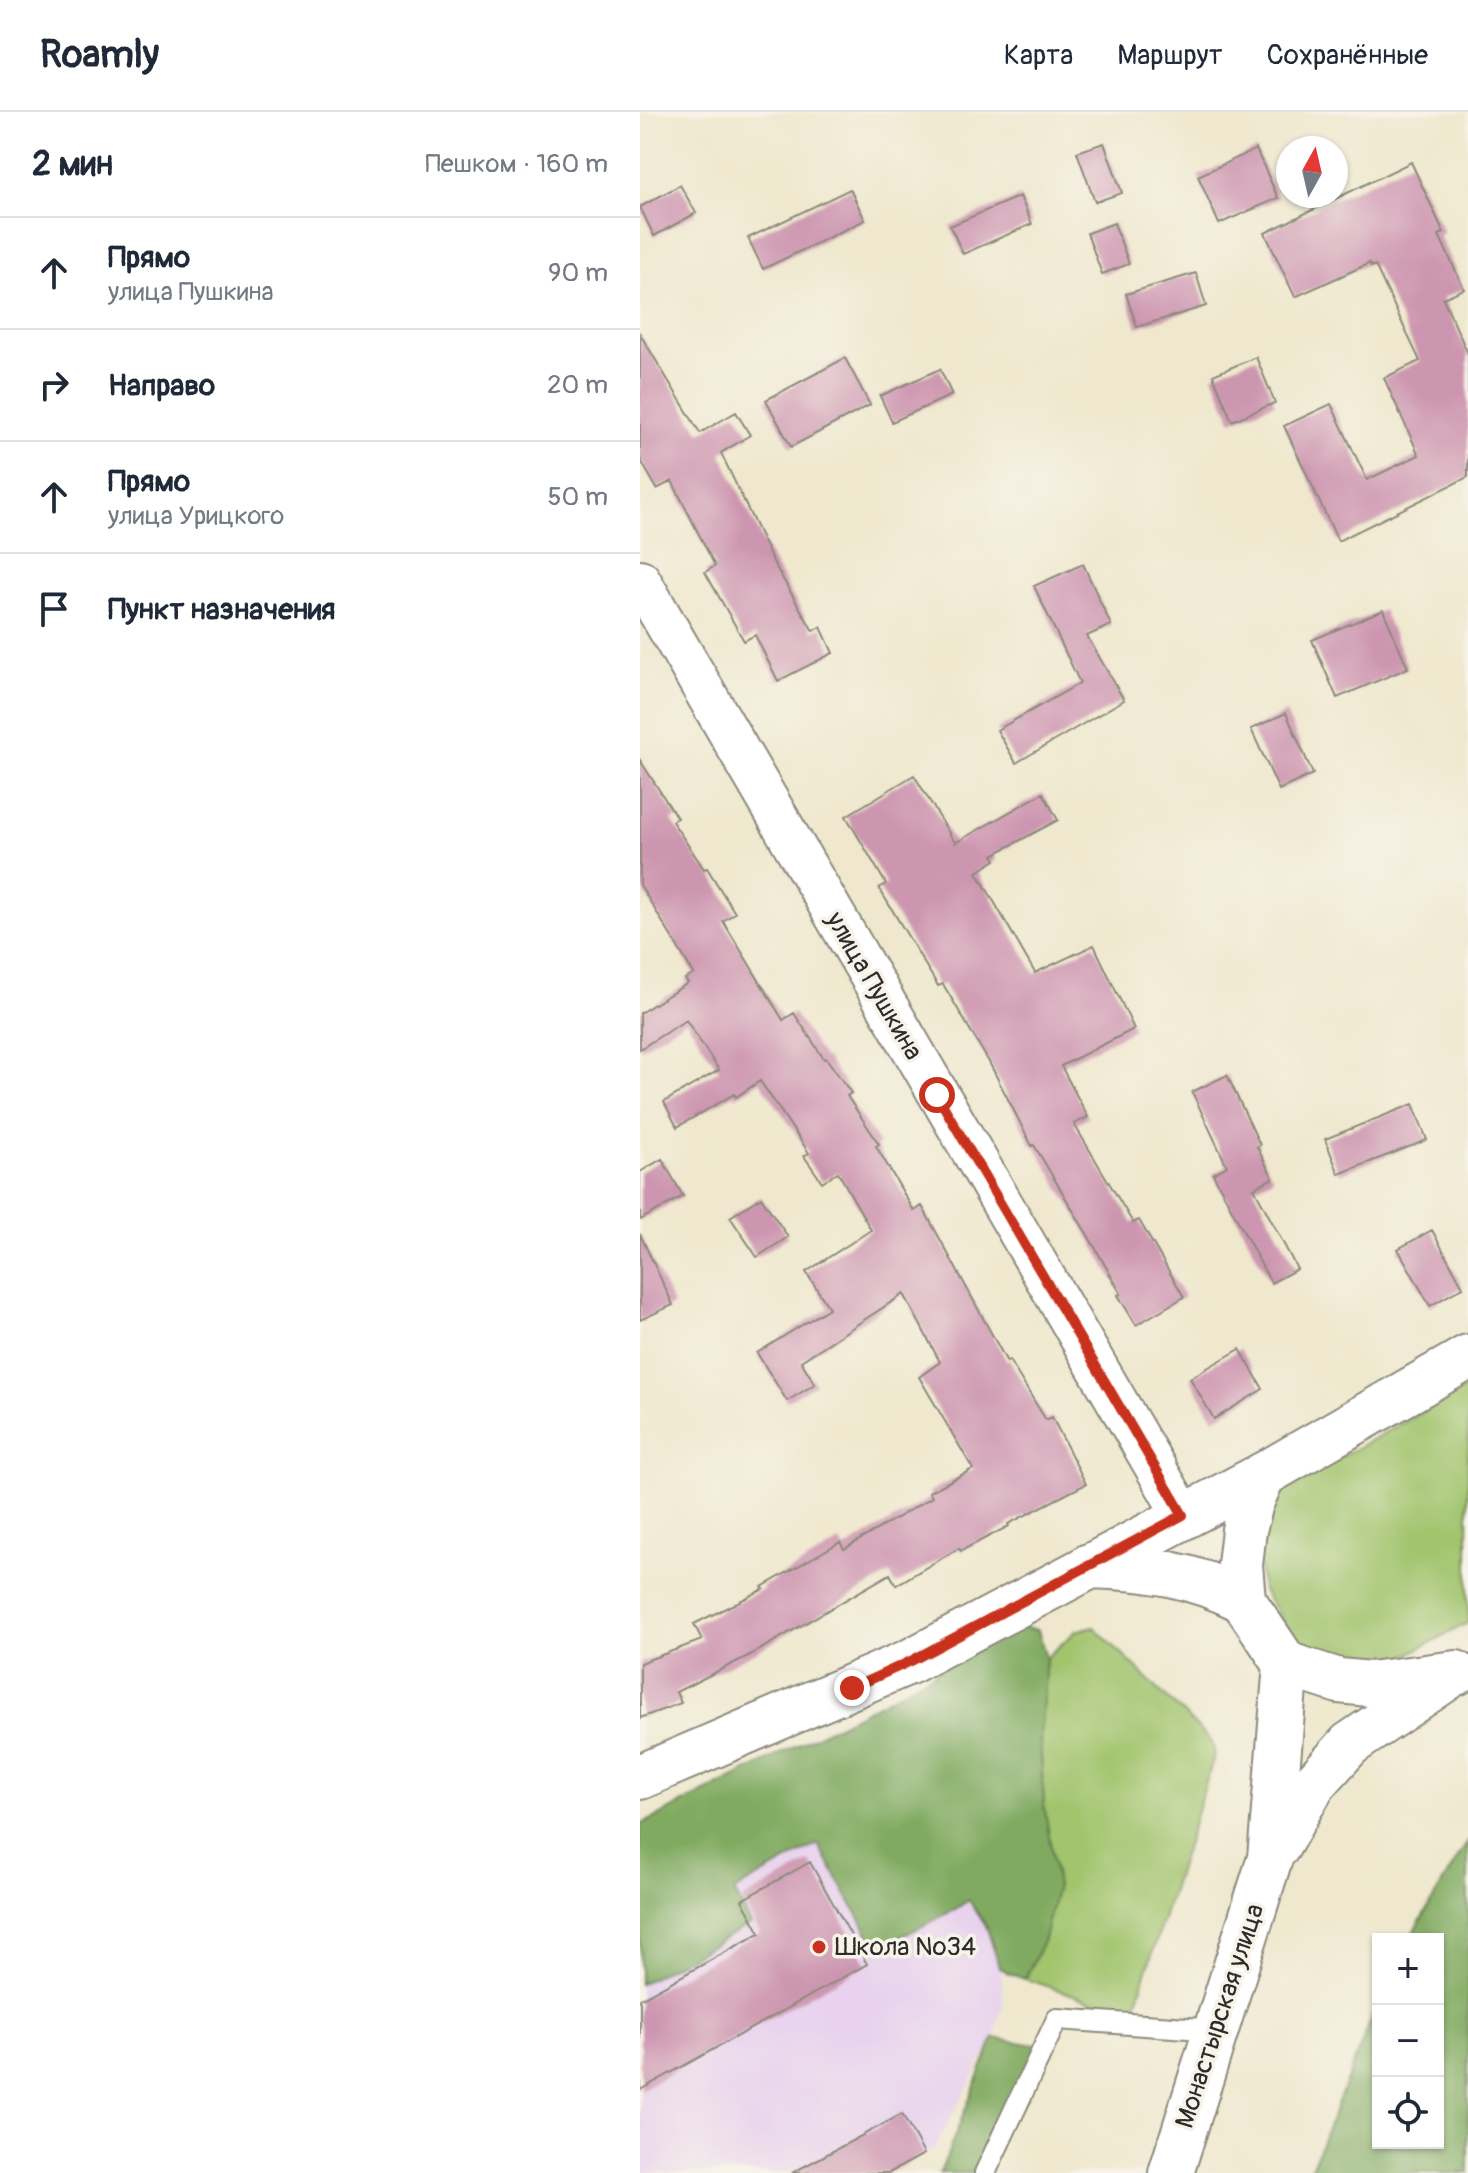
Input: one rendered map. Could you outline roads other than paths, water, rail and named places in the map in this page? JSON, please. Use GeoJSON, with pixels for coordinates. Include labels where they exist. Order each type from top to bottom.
{"type":"FeatureCollection","features":[{"type":"Feature","properties":{"kind":"main road"},"geometry":{"type":"LineString","coordinates":[[640,1777],[911,1661],[1263,1475],[1468,1357]]}},
{"type":"Feature","properties":{"kind":"main road"},"geometry":{"type":"LineString","coordinates":[[1243,1600],[1240,1565],[1244,1530],[1263,1475]]}},
{"type":"Feature","properties":{"kind":"main road"},"geometry":{"type":"LineString","coordinates":[[1089,1566],[1142,1568],[1212,1584],[1243,1600],[1286,1664],[1339,1681],[1370,1684],[1462,1669]]}},
{"type":"Feature","properties":{"kind":"main road"},"geometry":{"type":"LineString","coordinates":[[1270,1858],[1286,1664]]}},
{"type":"Feature","properties":{"kind":"main road"},"geometry":{"type":"LineString","coordinates":[[1270,1858],[1313,1785],[1350,1744],[1462,1669]]}},
{"type":"Feature","properties":{"kind":"main road","name":"Монастырская улица"},"geometry":{"type":"LineString","coordinates":[[1171,2173],[1270,1858]]}},
{"type":"Feature","properties":{"kind":"street","name":"улица Пушкина"},"geometry":{"type":"LineString","coordinates":[[640,580],[1183,1515]]}},
{"type":"Feature","properties":{"kind":"lane"},"geometry":{"type":"LineString","coordinates":[[985,2173],[1057,2019],[1217,2030]]}},
{"type":"Feature","properties":{"kind":"place","name":"Школа №34"},"geometry":{"type":"Point","coordinates":[819,1947]}}]}
